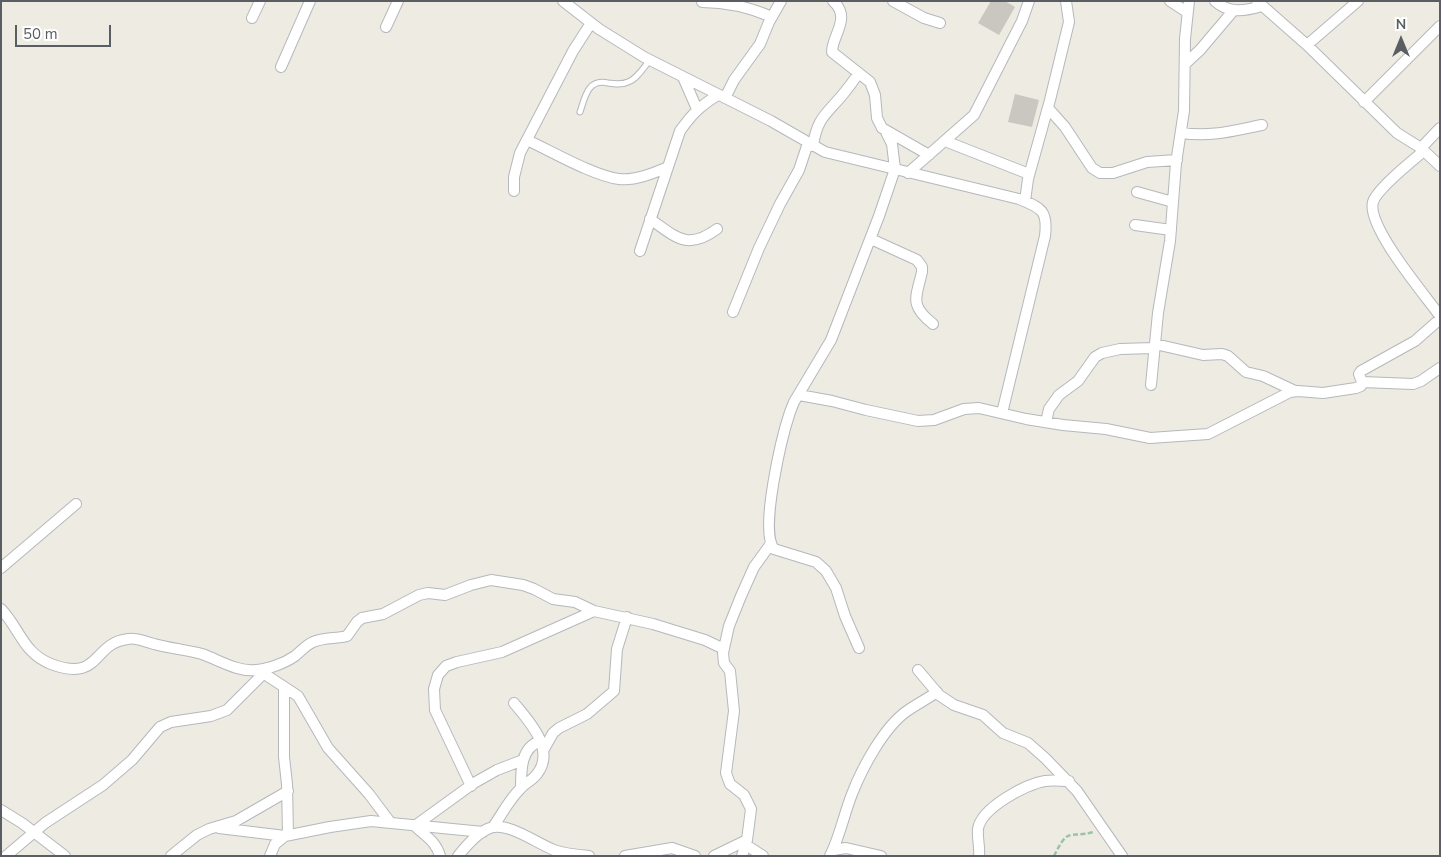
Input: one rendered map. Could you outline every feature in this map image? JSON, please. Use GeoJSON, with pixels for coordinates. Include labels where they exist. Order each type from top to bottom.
{"type":"FeatureCollection","features":[{"type":"Feature","properties":{"kind":"street"},"geometry":{"type":"LineString","coordinates":[[252,18],[260,1]]}},
{"type":"Feature","properties":{"kind":"street"},"geometry":{"type":"LineString","coordinates":[[281,67],[310,1]]}},
{"type":"Feature","properties":{"kind":"street"},"geometry":{"type":"LineString","coordinates":[[386,27],[398,1]]}},
{"type":"Feature","properties":{"kind":"street"},"geometry":{"type":"LineString","coordinates":[[563,1],[591,23],[650,60],[722,96],[825,152],[1025,201],[1039,208],[1046,216],[1047,222],[1002,413]]}},
{"type":"Feature","properties":{"kind":"street"},"geometry":{"type":"LineString","coordinates":[[640,251],[680,132],[691,115],[722,96],[760,44],[781,1]]}},
{"type":"Feature","properties":{"kind":"street"},"geometry":{"type":"LineString","coordinates":[[742,856],[751,809],[744,795],[730,784],[726,773],[734,711],[730,671],[724,663],[724,649],[729,626],[751,575],[770,545],[769,519],[775,472],[786,423],[794,402],[831,340],[871,239],[895,169],[892,144],[877,118],[873,88],[870,82],[832,52],[831,49],[839,32],[841,15],[840,10],[833,1]]}},
{"type":"Feature","properties":{"kind":"street"},"geometry":{"type":"LineString","coordinates":[[893,1],[924,18],[940,23]]}},
{"type":"Feature","properties":{"kind":"street"},"geometry":{"type":"LineString","coordinates":[[908,173],[974,115],[1022,21],[1029,1]]}},
{"type":"Feature","properties":{"kind":"street"},"geometry":{"type":"LineString","coordinates":[[1025,201],[1029,174],[1048,108],[1069,22],[1066,1]]}},
{"type":"Feature","properties":{"kind":"street"},"geometry":{"type":"LineString","coordinates":[[1151,385],[1171,230],[1176,160],[1184,111],[1188,6],[1170,1]]}},
{"type":"Feature","properties":{"kind":"street"},"geometry":{"type":"LineString","coordinates":[[1215,1],[1221,7],[1233,11],[1247,10],[1260,4],[1397,132],[1422,149],[1440,166]]}},
{"type":"Feature","properties":{"kind":"street"},"geometry":{"type":"LineString","coordinates":[[1306,46],[1358,1]]}},
{"type":"Feature","properties":{"kind":"street"},"geometry":{"type":"LineString","coordinates":[[702,2],[721,2],[739,5],[772,17]]}},
{"type":"Feature","properties":{"kind":"street"},"geometry":{"type":"LineString","coordinates":[[1186,63],[1200,50],[1233,11]]}},
{"type":"Feature","properties":{"kind":"street"},"geometry":{"type":"LineString","coordinates":[[514,192],[516,165],[527,140],[573,51],[591,23]]}},
{"type":"Feature","properties":{"kind":"street"},"geometry":{"type":"LineString","coordinates":[[1364,102],[1440,26]]}},
{"type":"Feature","properties":{"kind":"street"},"geometry":{"type":"LineString","coordinates":[[733,312],[759,248],[799,170],[817,126],[858,74]]}},
{"type":"Feature","properties":{"kind":"street"},"geometry":{"type":"LineString","coordinates":[[683,77],[697,110]]}},
{"type":"Feature","properties":{"kind":"street"},"geometry":{"type":"LineString","coordinates":[[1048,108],[1070,134],[1092,168],[1100,173],[1114,173],[1147,162],[1176,160]]}},
{"type":"Feature","properties":{"kind":"street"},"geometry":{"type":"LineString","coordinates":[[1180,133],[1201,136],[1262,125]]}},
{"type":"Feature","properties":{"kind":"street"},"geometry":{"type":"LineString","coordinates":[[1362,382],[1359,374],[1361,371],[1414,341],[1440,318],[1386,241],[1377,226],[1371,210],[1373,200],[1383,188],[1440,128]]}},
{"type":"Feature","properties":{"kind":"street"},"geometry":{"type":"LineString","coordinates":[[886,132],[929,155]]}},
{"type":"Feature","properties":{"kind":"street"},"geometry":{"type":"LineString","coordinates":[[527,140],[590,169],[621,179],[651,174],[668,167]]}},
{"type":"Feature","properties":{"kind":"street"},"geometry":{"type":"LineString","coordinates":[[945,142],[1029,174]]}},
{"type":"Feature","properties":{"kind":"street"},"geometry":{"type":"LineString","coordinates":[[1137,192],[1173,202]]}},
{"type":"Feature","properties":{"kind":"street"},"geometry":{"type":"LineString","coordinates":[[650,219],[682,240],[692,241],[709,234],[716,228]]}},
{"type":"Feature","properties":{"kind":"street"},"geometry":{"type":"LineString","coordinates":[[1135,225],[1171,230]]}},
{"type":"Feature","properties":{"kind":"street"},"geometry":{"type":"LineString","coordinates":[[871,239],[917,260],[922,267],[922,272],[915,302],[918,310],[933,324]]}},
{"type":"Feature","properties":{"kind":"street"},"geometry":{"type":"LineString","coordinates":[[1046,422],[1049,409],[1059,395],[1078,381],[1095,357],[1102,353],[1120,349],[1155,346],[1203,354],[1222,354],[1228,356],[1246,372],[1264,376],[1295,391]]}},
{"type":"Feature","properties":{"kind":"street"},"geometry":{"type":"LineString","coordinates":[[1362,382],[1413,384],[1421,382],[1440,368]]}},
{"type":"Feature","properties":{"kind":"street"},"geometry":{"type":"LineString","coordinates":[[799,395],[832,400],[874,412],[918,421],[934,420],[964,409],[979,408],[1046,422],[1106,429],[1150,438],[1208,434],[1290,392],[1323,393],[1341,391],[1361,386],[1362,382]]}},
{"type":"Feature","properties":{"kind":"street"},"geometry":{"type":"LineString","coordinates":[[1,568],[76,504]]}},
{"type":"Feature","properties":{"kind":"street"},"geometry":{"type":"LineString","coordinates":[[770,545],[774,550],[816,562],[826,571],[836,588],[845,616],[859,648]]}},
{"type":"Feature","properties":{"kind":"street"},"geometry":{"type":"LineString","coordinates":[[6,856],[45,823],[103,785],[132,760],[160,727],[171,722],[211,716],[227,710],[265,671],[286,661],[313,642],[324,638],[347,636],[362,618],[383,614],[419,595],[428,593],[445,595],[491,580],[534,589],[553,600],[575,602],[594,611],[691,635],[724,649]]}},
{"type":"Feature","properties":{"kind":"street"},"geometry":{"type":"LineString","coordinates":[[1,609],[33,654],[51,663],[68,668],[89,666],[110,645],[128,638],[135,638],[200,654],[216,661],[246,669],[265,671],[284,688],[298,696],[328,748],[369,794],[390,822]]}},
{"type":"Feature","properties":{"kind":"street"},"geometry":{"type":"LineString","coordinates":[[470,786],[435,710],[434,689],[438,675],[446,666],[502,652],[594,611]]}},
{"type":"Feature","properties":{"kind":"street"},"geometry":{"type":"LineString","coordinates":[[521,787],[521,768],[525,754],[530,746],[542,745],[559,728],[587,714],[614,691],[617,649],[627,618]]}},
{"type":"Feature","properties":{"kind":"street"},"geometry":{"type":"LineString","coordinates":[[918,670],[937,692],[954,705],[983,715],[1008,736],[1028,743],[1068,781],[1122,856]]}},
{"type":"Feature","properties":{"kind":"street"},"geometry":{"type":"LineString","coordinates":[[284,688],[284,757],[288,791],[287,836]]}},
{"type":"Feature","properties":{"kind":"street"},"geometry":{"type":"LineString","coordinates":[[831,853],[852,794],[871,754],[893,724],[907,711],[937,692]]}},
{"type":"Feature","properties":{"kind":"street"},"geometry":{"type":"LineString","coordinates":[[458,856],[488,829],[521,787],[537,775],[544,756],[542,745],[514,703]]}},
{"type":"Feature","properties":{"kind":"street"},"geometry":{"type":"LineString","coordinates":[[415,825],[470,786],[497,770],[523,760]]}},
{"type":"Feature","properties":{"kind":"street"},"geometry":{"type":"LineString","coordinates":[[979,856],[978,830],[982,818],[992,808],[1028,786],[1045,781],[1068,781]]}},
{"type":"Feature","properties":{"kind":"street"},"geometry":{"type":"LineString","coordinates":[[171,856],[197,835],[236,821],[288,791]]}},
{"type":"Feature","properties":{"kind":"street"},"geometry":{"type":"LineString","coordinates":[[1,810],[65,856]]}},
{"type":"Feature","properties":{"kind":"street"},"geometry":{"type":"LineString","coordinates":[[215,827],[264,835],[287,836],[330,826],[371,821],[510,830],[554,853],[589,856]]}},
{"type":"Feature","properties":{"kind":"street"},"geometry":{"type":"LineString","coordinates":[[415,825],[432,840],[440,856]]}},
{"type":"Feature","properties":{"kind":"street"},"geometry":{"type":"LineString","coordinates":[[270,856],[275,844],[287,836]]}},
{"type":"Feature","properties":{"kind":"street"},"geometry":{"type":"LineString","coordinates":[[714,856],[746,843]]}},
{"type":"Feature","properties":{"kind":"street"},"geometry":{"type":"LineString","coordinates":[[746,843],[763,856]]}},
{"type":"Feature","properties":{"kind":"street"},"geometry":{"type":"LineString","coordinates":[[626,856],[672,848],[695,856]]}},
{"type":"Feature","properties":{"kind":"street"},"geometry":{"type":"LineString","coordinates":[[831,853],[846,848],[881,856]]}},
{"type":"Feature","properties":{"kind":"lane"},"geometry":{"type":"LineString","coordinates":[[580,112],[587,93],[596,82],[620,84],[630,82],[650,60]]}},
{"type":"Feature","properties":{"kind":"path"},"geometry":{"type":"LineString","coordinates":[[1054,856],[1064,838],[1068,835],[1086,835],[1105,831]]}},
{"type":"Feature","properties":{"kind":"building"},"geometry":{"type":"Polygon","coordinates":[[[991,1],[1005,1],[1015,7],[999,35],[978,23],[991,1]]]}},
{"type":"Feature","properties":{"kind":"building"},"geometry":{"type":"Polygon","coordinates":[[[1015,94],[1039,100],[1032,127],[1008,122],[1015,94]]]}}]}
